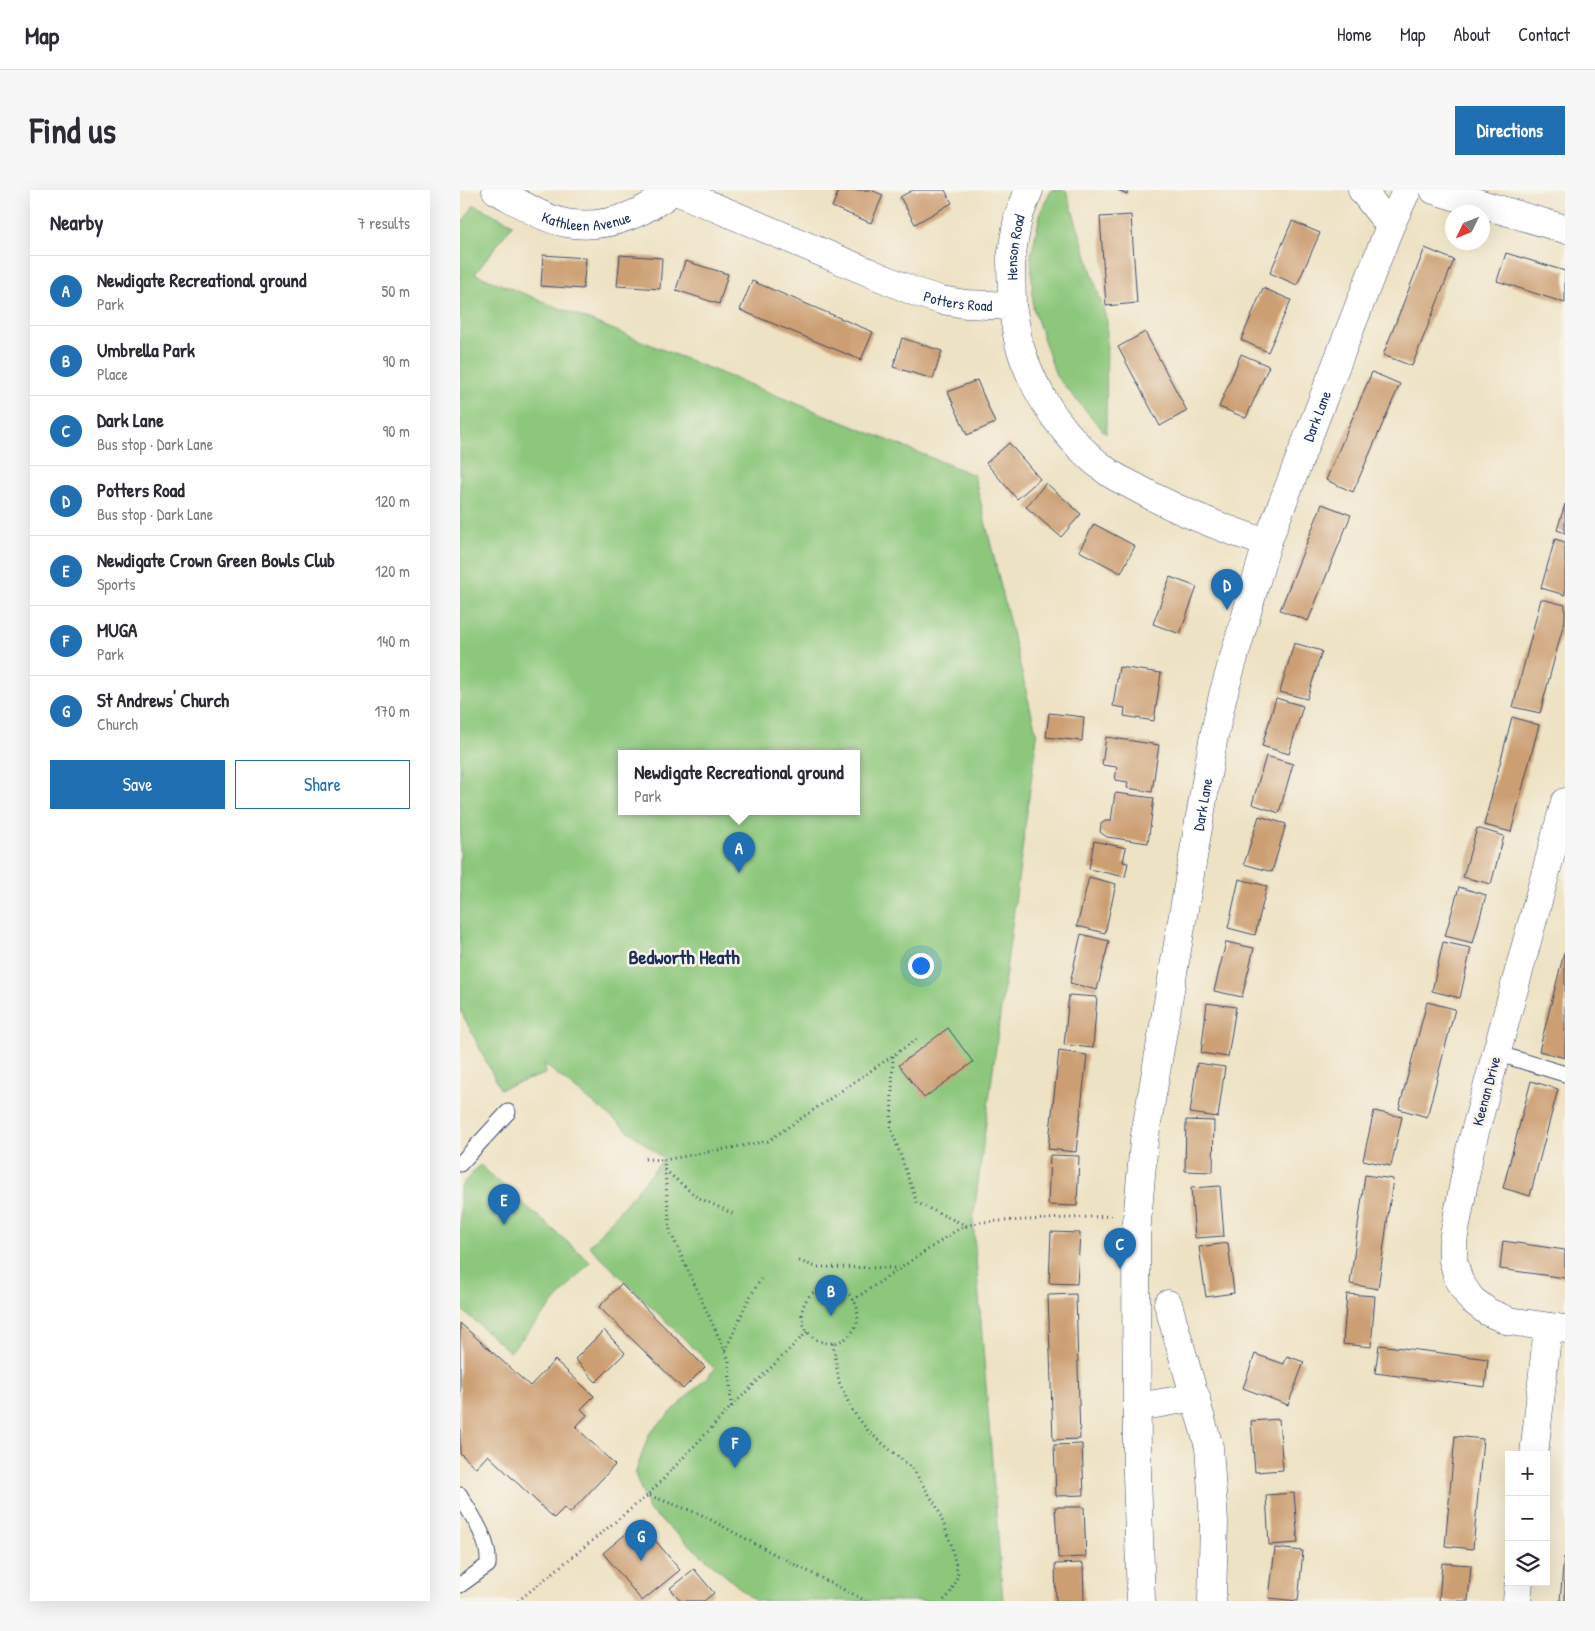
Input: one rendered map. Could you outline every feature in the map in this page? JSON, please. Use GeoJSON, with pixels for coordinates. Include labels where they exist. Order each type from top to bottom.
{"type":"FeatureCollection","features":[{"type":"Feature","properties":{"kind":"street","name":"Kathleen Avenue"},"geometry":{"type":"LineString","coordinates":[[496,190],[538,213],[566,223],[594,224],[619,220],[648,209],[674,190]]}},
{"type":"Feature","properties":{"kind":"street","name":"Potters Road"},"geometry":{"type":"LineString","coordinates":[[674,190],[918,293],[941,300],[966,304],[1012,306],[1020,346],[1032,379],[1052,413],[1080,448],[1109,473],[1150,496],[1221,528],[1267,543]]}},
{"type":"Feature","properties":{"kind":"street","name":"Henson Road"},"geometry":{"type":"LineString","coordinates":[[1012,306],[1011,258],[1018,218],[1029,190]]}},
{"type":"Feature","properties":{"kind":"street"},"geometry":{"type":"LineString","coordinates":[[1362,190],[1390,226]]}},
{"type":"Feature","properties":{"kind":"street","name":"Dark Lane"},"geometry":{"type":"LineString","coordinates":[[1141,1601],[1137,1473],[1136,1234],[1144,1140],[1213,740],[1228,676],[1267,543],[1390,226],[1406,190]]}},
{"type":"Feature","properties":{"kind":"street"},"geometry":{"type":"LineString","coordinates":[[1434,190],[1565,230]]}},
{"type":"Feature","properties":{"kind":"street","name":"Keenan Drive"},"geometry":{"type":"LineString","coordinates":[[1535,1451],[1556,1328],[1509,1320],[1488,1312],[1471,1299],[1459,1280],[1453,1260],[1453,1241],[1470,1150],[1565,802]]}},
{"type":"Feature","properties":{"kind":"street"},"geometry":{"type":"LineString","coordinates":[[1168,1304],[1210,1447],[1214,1522],[1212,1601]]}},
{"type":"Feature","properties":{"kind":"street"},"geometry":{"type":"LineString","coordinates":[[1138,1407],[1196,1397]]}},
{"type":"Feature","properties":{"kind":"street"},"geometry":{"type":"LineString","coordinates":[[1517,1601],[1519,1586]]}},
{"type":"Feature","properties":{"kind":"lane"},"geometry":{"type":"LineString","coordinates":[[1496,1053],[1565,1074]]}},
{"type":"Feature","properties":{"kind":"lane"},"geometry":{"type":"LineString","coordinates":[[460,1164],[508,1112]]}},
{"type":"Feature","properties":{"kind":"lane"},"geometry":{"type":"LineString","coordinates":[[460,1496],[486,1543],[489,1555],[488,1565],[460,1585]]}},
{"type":"Feature","properties":{"kind":"path"},"geometry":{"type":"LineString","coordinates":[[645,1159],[664,1160],[768,1141],[920,1037]]}},
{"type":"Feature","properties":{"kind":"path"},"geometry":{"type":"LineString","coordinates":[[893,1055],[891,1128],[917,1203],[967,1226]]}},
{"type":"Feature","properties":{"kind":"path"},"geometry":{"type":"LineString","coordinates":[[664,1160],[670,1231],[730,1360],[731,1407]]}},
{"type":"Feature","properties":{"kind":"path"},"geometry":{"type":"LineString","coordinates":[[665,1170],[697,1197],[736,1215]]}},
{"type":"Feature","properties":{"kind":"path"},"geometry":{"type":"LineString","coordinates":[[853,1300],[960,1228],[981,1222],[1138,1215]]}},
{"type":"Feature","properties":{"kind":"path"},"geometry":{"type":"LineString","coordinates":[[799,1261],[817,1267],[900,1268]]}},
{"type":"Feature","properties":{"kind":"path"},"geometry":{"type":"LineString","coordinates":[[725,1352],[748,1300],[761,1279]]}},
{"type":"Feature","properties":{"kind":"path"},"geometry":{"type":"LineString","coordinates":[[836,1288],[846,1292],[853,1300],[857,1310],[857,1320],[854,1330],[847,1337],[833,1343],[817,1341],[804,1326],[801,1316],[803,1306],[808,1297],[816,1290],[836,1288]]}},
{"type":"Feature","properties":{"kind":"path"},"geometry":{"type":"LineString","coordinates":[[518,1601],[648,1495],[731,1407],[808,1332]]}},
{"type":"Feature","properties":{"kind":"path"},"geometry":{"type":"LineString","coordinates":[[833,1343],[839,1382],[852,1410],[869,1432],[913,1469],[938,1508],[951,1544],[958,1575],[950,1594],[942,1601]]}},
{"type":"Feature","properties":{"kind":"path"},"geometry":{"type":"LineString","coordinates":[[648,1495],[700,1514],[866,1601]]}},
{"type":"Feature","properties":{"kind":"green space"},"geometry":{"type":"Polygon","coordinates":[[[1051,190],[1066,190],[1107,321],[1106,434],[1056,376],[1033,307],[1031,256],[1041,211],[1051,190]]]}},
{"type":"Feature","properties":{"kind":"green space"},"geometry":{"type":"Polygon","coordinates":[[[474,205],[513,224],[475,274],[974,475],[1037,736],[973,1221],[1003,1601],[755,1601],[649,1510],[635,1474],[649,1434],[715,1369],[589,1246],[664,1159],[544,1064],[545,1074],[500,1089],[460,1009],[460,226],[474,205]]]}},
{"type":"Feature","properties":{"kind":"green space"},"geometry":{"type":"Polygon","coordinates":[[[480,1165],[590,1262],[510,1352],[460,1308],[460,1187],[480,1165]]]}},
{"type":"Feature","properties":{"kind":"building"},"geometry":{"type":"Polygon","coordinates":[[[839,190],[871,190],[883,195],[871,223],[832,207],[839,190]]]}},
{"type":"Feature","properties":{"kind":"building"},"geometry":{"type":"Polygon","coordinates":[[[913,190],[945,190],[952,203],[915,224],[900,197],[913,190]]]}},
{"type":"Feature","properties":{"kind":"building"},"geometry":{"type":"Polygon","coordinates":[[[1117,190],[1128,190],[1127,194],[1117,190]]]}},
{"type":"Feature","properties":{"kind":"building"},"geometry":{"type":"Polygon","coordinates":[[[1131,215],[1137,303],[1106,306],[1100,217],[1131,215]]]}},
{"type":"Feature","properties":{"kind":"building"},"geometry":{"type":"Polygon","coordinates":[[[1292,221],[1320,233],[1297,285],[1270,273],[1292,221]]]}},
{"type":"Feature","properties":{"kind":"building"},"geometry":{"type":"Polygon","coordinates":[[[1425,248],[1454,260],[1412,366],[1383,355],[1425,248]]]}},
{"type":"Feature","properties":{"kind":"building"},"geometry":{"type":"Polygon","coordinates":[[[1506,253],[1565,271],[1565,303],[1497,281],[1506,253]]]}},
{"type":"Feature","properties":{"kind":"building"},"geometry":{"type":"Polygon","coordinates":[[[543,255],[586,258],[583,289],[541,286],[543,255]]]}},
{"type":"Feature","properties":{"kind":"building"},"geometry":{"type":"Polygon","coordinates":[[[620,255],[662,258],[660,289],[617,286],[620,255]]]}},
{"type":"Feature","properties":{"kind":"building"},"geometry":{"type":"Polygon","coordinates":[[[685,261],[728,274],[719,304],[676,290],[685,261]]]}},
{"type":"Feature","properties":{"kind":"building"},"geometry":{"type":"Polygon","coordinates":[[[752,281],[873,332],[861,360],[740,310],[752,281]]]}},
{"type":"Feature","properties":{"kind":"building"},"geometry":{"type":"Polygon","coordinates":[[[1263,288],[1291,300],[1268,352],[1241,340],[1263,288]]]}},
{"type":"Feature","properties":{"kind":"building"},"geometry":{"type":"Polygon","coordinates":[[[1145,332],[1187,411],[1160,426],[1118,347],[1145,332]]]}},
{"type":"Feature","properties":{"kind":"building"},"geometry":{"type":"Polygon","coordinates":[[[902,338],[942,351],[933,379],[893,367],[902,338]]]}},
{"type":"Feature","properties":{"kind":"building"},"geometry":{"type":"Polygon","coordinates":[[[1241,354],[1269,366],[1246,418],[1219,407],[1241,354]]]}},
{"type":"Feature","properties":{"kind":"building"},"geometry":{"type":"Polygon","coordinates":[[[1372,372],[1400,384],[1353,492],[1326,480],[1372,372]]]}},
{"type":"Feature","properties":{"kind":"building"},"geometry":{"type":"Polygon","coordinates":[[[977,380],[995,423],[967,435],[948,392],[977,380]]]}},
{"type":"Feature","properties":{"kind":"building"},"geometry":{"type":"Polygon","coordinates":[[[1009,443],[1040,479],[1017,499],[986,463],[1009,443]]]}},
{"type":"Feature","properties":{"kind":"building"},"geometry":{"type":"Polygon","coordinates":[[[1046,483],[1081,514],[1061,537],[1026,507],[1046,483]]]}},
{"type":"Feature","properties":{"kind":"building"},"geometry":{"type":"Polygon","coordinates":[[[1322,504],[1351,515],[1308,621],[1280,610],[1322,504]]]}},
{"type":"Feature","properties":{"kind":"building"},"geometry":{"type":"Polygon","coordinates":[[[1565,504],[1565,533],[1557,530],[1565,504]]]}},
{"type":"Feature","properties":{"kind":"building"},"geometry":{"type":"Polygon","coordinates":[[[1094,524],[1135,546],[1121,573],[1079,551],[1094,524]]]}},
{"type":"Feature","properties":{"kind":"building"},"geometry":{"type":"Polygon","coordinates":[[[1555,539],[1565,542],[1565,595],[1541,588],[1555,539]]]}},
{"type":"Feature","properties":{"kind":"building"},"geometry":{"type":"Polygon","coordinates":[[[1170,577],[1197,587],[1180,634],[1153,624],[1170,577]]]}},
{"type":"Feature","properties":{"kind":"building"},"geometry":{"type":"Polygon","coordinates":[[[1541,599],[1565,605],[1565,619],[1540,713],[1513,707],[1541,599]]]}},
{"type":"Feature","properties":{"kind":"building"},"geometry":{"type":"Polygon","coordinates":[[[1294,643],[1322,651],[1307,699],[1280,692],[1294,643]]]}},
{"type":"Feature","properties":{"kind":"building"},"geometry":{"type":"Polygon","coordinates":[[[1119,667],[1161,673],[1154,721],[1124,716],[1125,708],[1113,706],[1119,667]]]}},
{"type":"Feature","properties":{"kind":"building"},"geometry":{"type":"Polygon","coordinates":[[[1276,698],[1303,706],[1289,754],[1262,746],[1276,698]]]}},
{"type":"Feature","properties":{"kind":"building"},"geometry":{"type":"Polygon","coordinates":[[[1049,713],[1084,717],[1082,741],[1046,737],[1049,713]]]}},
{"type":"Feature","properties":{"kind":"building"},"geometry":{"type":"Polygon","coordinates":[[[1512,717],[1539,725],[1511,832],[1484,825],[1512,717]]]}},
{"type":"Feature","properties":{"kind":"building"},"geometry":{"type":"Polygon","coordinates":[[[1106,737],[1159,745],[1152,792],[1127,788],[1128,782],[1115,780],[1117,767],[1102,765],[1106,737]]]}},
{"type":"Feature","properties":{"kind":"building"},"geometry":{"type":"Polygon","coordinates":[[[1266,756],[1293,764],[1279,813],[1252,804],[1266,756]]]}},
{"type":"Feature","properties":{"kind":"building"},"geometry":{"type":"Polygon","coordinates":[[[1115,793],[1154,798],[1148,843],[1107,837],[1100,832],[1101,824],[1105,821],[1111,821],[1115,793]]]}},
{"type":"Feature","properties":{"kind":"building"},"geometry":{"type":"Polygon","coordinates":[[[1259,816],[1286,824],[1272,872],[1244,864],[1259,816]]]}},
{"type":"Feature","properties":{"kind":"building"},"geometry":{"type":"Polygon","coordinates":[[[1477,828],[1504,836],[1491,884],[1463,877],[1477,828]]]}},
{"type":"Feature","properties":{"kind":"building"},"geometry":{"type":"Polygon","coordinates":[[[1094,841],[1126,848],[1123,862],[1128,863],[1125,877],[1089,869],[1094,841]]]}},
{"type":"Feature","properties":{"kind":"building"},"geometry":{"type":"Polygon","coordinates":[[[1089,877],[1116,884],[1105,933],[1077,926],[1089,877]]]}},
{"type":"Feature","properties":{"kind":"building"},"geometry":{"type":"Polygon","coordinates":[[[1239,879],[1267,886],[1255,935],[1228,928],[1239,879]]]}},
{"type":"Feature","properties":{"kind":"building"},"geometry":{"type":"Polygon","coordinates":[[[1459,887],[1486,895],[1473,943],[1445,936],[1459,887]]]}},
{"type":"Feature","properties":{"kind":"building"},"geometry":{"type":"Polygon","coordinates":[[[1081,934],[1109,941],[1097,990],[1070,983],[1081,934]]]}},
{"type":"Feature","properties":{"kind":"building"},"geometry":{"type":"Polygon","coordinates":[[[1226,942],[1254,948],[1242,997],[1214,991],[1226,942]]]}},
{"type":"Feature","properties":{"kind":"building"},"geometry":{"type":"Polygon","coordinates":[[[1443,942],[1471,948],[1460,998],[1432,991],[1443,942]]]}},
{"type":"Feature","properties":{"kind":"building"},"geometry":{"type":"Polygon","coordinates":[[[1565,953],[1565,1058],[1539,1051],[1565,953]]]}},
{"type":"Feature","properties":{"kind":"building"},"geometry":{"type":"Polygon","coordinates":[[[1069,995],[1097,997],[1093,1048],[1064,1045],[1069,995]]]}},
{"type":"Feature","properties":{"kind":"building"},"geometry":{"type":"Polygon","coordinates":[[[1427,1002],[1455,1009],[1427,1117],[1399,1109],[1427,1002]]]}},
{"type":"Feature","properties":{"kind":"building"},"geometry":{"type":"Polygon","coordinates":[[[1207,1003],[1236,1007],[1228,1057],[1201,1053],[1207,1003]]]}},
{"type":"Feature","properties":{"kind":"building"},"geometry":{"type":"Polygon","coordinates":[[[948,1028],[973,1062],[924,1098],[899,1065],[948,1028]]]}},
{"type":"Feature","properties":{"kind":"building"},"geometry":{"type":"Polygon","coordinates":[[[1059,1051],[1087,1055],[1076,1152],[1048,1149],[1059,1051]]]}},
{"type":"Feature","properties":{"kind":"building"},"geometry":{"type":"Polygon","coordinates":[[[1197,1063],[1225,1067],[1218,1117],[1190,1113],[1197,1063]]]}},
{"type":"Feature","properties":{"kind":"building"},"geometry":{"type":"Polygon","coordinates":[[[1531,1081],[1558,1089],[1530,1196],[1503,1188],[1531,1081]]]}},
{"type":"Feature","properties":{"kind":"building"},"geometry":{"type":"Polygon","coordinates":[[[1374,1111],[1402,1117],[1391,1166],[1363,1160],[1374,1111]]]}},
{"type":"Feature","properties":{"kind":"building"},"geometry":{"type":"Polygon","coordinates":[[[1186,1120],[1214,1121],[1213,1172],[1185,1171],[1186,1120]]]}},
{"type":"Feature","properties":{"kind":"building"},"geometry":{"type":"Polygon","coordinates":[[[1050,1155],[1079,1156],[1077,1206],[1048,1205],[1050,1155]]]}},
{"type":"Feature","properties":{"kind":"building"},"geometry":{"type":"Polygon","coordinates":[[[1365,1175],[1393,1179],[1378,1289],[1350,1284],[1365,1175]]]}},
{"type":"Feature","properties":{"kind":"building"},"geometry":{"type":"Polygon","coordinates":[[[1220,1186],[1224,1236],[1195,1238],[1191,1188],[1220,1186]]]}},
{"type":"Feature","properties":{"kind":"building"},"geometry":{"type":"Polygon","coordinates":[[[1051,1232],[1080,1233],[1077,1284],[1049,1283],[1051,1232]]]}},
{"type":"Feature","properties":{"kind":"building"},"geometry":{"type":"Polygon","coordinates":[[[1503,1241],[1565,1250],[1565,1278],[1500,1269],[1503,1241]]]}},
{"type":"Feature","properties":{"kind":"building"},"geometry":{"type":"Polygon","coordinates":[[[1228,1243],[1234,1293],[1206,1297],[1199,1247],[1228,1243]]]}},
{"type":"Feature","properties":{"kind":"building"},"geometry":{"type":"Polygon","coordinates":[[[621,1284],[705,1367],[683,1389],[599,1307],[621,1284]]]}},
{"type":"Feature","properties":{"kind":"building"},"geometry":{"type":"Polygon","coordinates":[[[1076,1294],[1080,1439],[1053,1440],[1048,1295],[1076,1294]]]}},
{"type":"Feature","properties":{"kind":"building"},"geometry":{"type":"Polygon","coordinates":[[[1347,1294],[1375,1296],[1371,1347],[1343,1344],[1347,1294]]]}},
{"type":"Feature","properties":{"kind":"building"},"geometry":{"type":"Polygon","coordinates":[[[460,1323],[530,1386],[555,1360],[594,1396],[581,1409],[587,1415],[576,1427],[615,1465],[570,1513],[564,1508],[554,1518],[488,1455],[476,1468],[460,1453],[460,1323]]]}},
{"type":"Feature","properties":{"kind":"building"},"geometry":{"type":"Polygon","coordinates":[[[604,1330],[625,1353],[596,1382],[575,1359],[604,1330]]]}},
{"type":"Feature","properties":{"kind":"building"},"geometry":{"type":"Polygon","coordinates":[[[1379,1345],[1488,1359],[1485,1387],[1375,1373],[1379,1345]]]}},
{"type":"Feature","properties":{"kind":"building"},"geometry":{"type":"Polygon","coordinates":[[[1255,1354],[1284,1364],[1287,1356],[1304,1362],[1288,1405],[1243,1388],[1255,1354]]]}},
{"type":"Feature","properties":{"kind":"building"},"geometry":{"type":"Polygon","coordinates":[[[1279,1419],[1283,1470],[1255,1472],[1251,1421],[1279,1419]]]}},
{"type":"Feature","properties":{"kind":"building"},"geometry":{"type":"Polygon","coordinates":[[[1455,1436],[1483,1439],[1473,1549],[1445,1546],[1455,1436]]]}},
{"type":"Feature","properties":{"kind":"building"},"geometry":{"type":"Polygon","coordinates":[[[1082,1444],[1084,1495],[1056,1496],[1054,1445],[1082,1444]]]}},
{"type":"Feature","properties":{"kind":"building"},"geometry":{"type":"Polygon","coordinates":[[[1294,1493],[1298,1543],[1269,1545],[1266,1495],[1294,1493]]]}},
{"type":"Feature","properties":{"kind":"building"},"geometry":{"type":"Polygon","coordinates":[[[1055,1507],[1084,1507],[1086,1557],[1058,1558],[1055,1507]]]}},
{"type":"Feature","properties":{"kind":"building"},"geometry":{"type":"Polygon","coordinates":[[[640,1522],[680,1570],[642,1601],[603,1553],[640,1522]]]}},
{"type":"Feature","properties":{"kind":"building"},"geometry":{"type":"Polygon","coordinates":[[[1275,1548],[1303,1551],[1298,1601],[1269,1598],[1275,1548]]]}},
{"type":"Feature","properties":{"kind":"building"},"geometry":{"type":"Polygon","coordinates":[[[1564,1557],[1565,1601],[1560,1601],[1564,1557]]]}},
{"type":"Feature","properties":{"kind":"building"},"geometry":{"type":"Polygon","coordinates":[[[1083,1563],[1084,1601],[1056,1601],[1055,1564],[1083,1563]]]}},
{"type":"Feature","properties":{"kind":"building"},"geometry":{"type":"Polygon","coordinates":[[[1442,1563],[1471,1565],[1468,1601],[1439,1601],[1442,1563]]]}},
{"type":"Feature","properties":{"kind":"building"},"geometry":{"type":"Polygon","coordinates":[[[694,1569],[714,1593],[704,1601],[681,1601],[670,1588],[694,1569]]]}},
{"type":"Feature","properties":{"kind":"place","name":"Potters Road"},"geometry":{"type":"Point","coordinates":[1227,610]}},
{"type":"Feature","properties":{"kind":"place","name":"Newdigate Recreational ground"},"geometry":{"type":"Point","coordinates":[739,873]}},
{"type":"Feature","properties":{"kind":"place","name":"Newdigate Crown Green Bowls Club"},"geometry":{"type":"Point","coordinates":[504,1225]}},
{"type":"Feature","properties":{"kind":"place","name":"Dark Lane"},"geometry":{"type":"Point","coordinates":[1120,1269]}},
{"type":"Feature","properties":{"kind":"place","name":"Umbrella Park"},"geometry":{"type":"Point","coordinates":[831,1316]}},
{"type":"Feature","properties":{"kind":"place","name":"MUGA"},"geometry":{"type":"Point","coordinates":[735,1468]}},
{"type":"Feature","properties":{"kind":"place","name":"St Andrews' Church"},"geometry":{"type":"Point","coordinates":[641,1561]}},
{"type":"Feature","properties":{"kind":"district","name":"Bedworth Heath"},"geometry":{"type":"Point","coordinates":[684,956]}}]}
